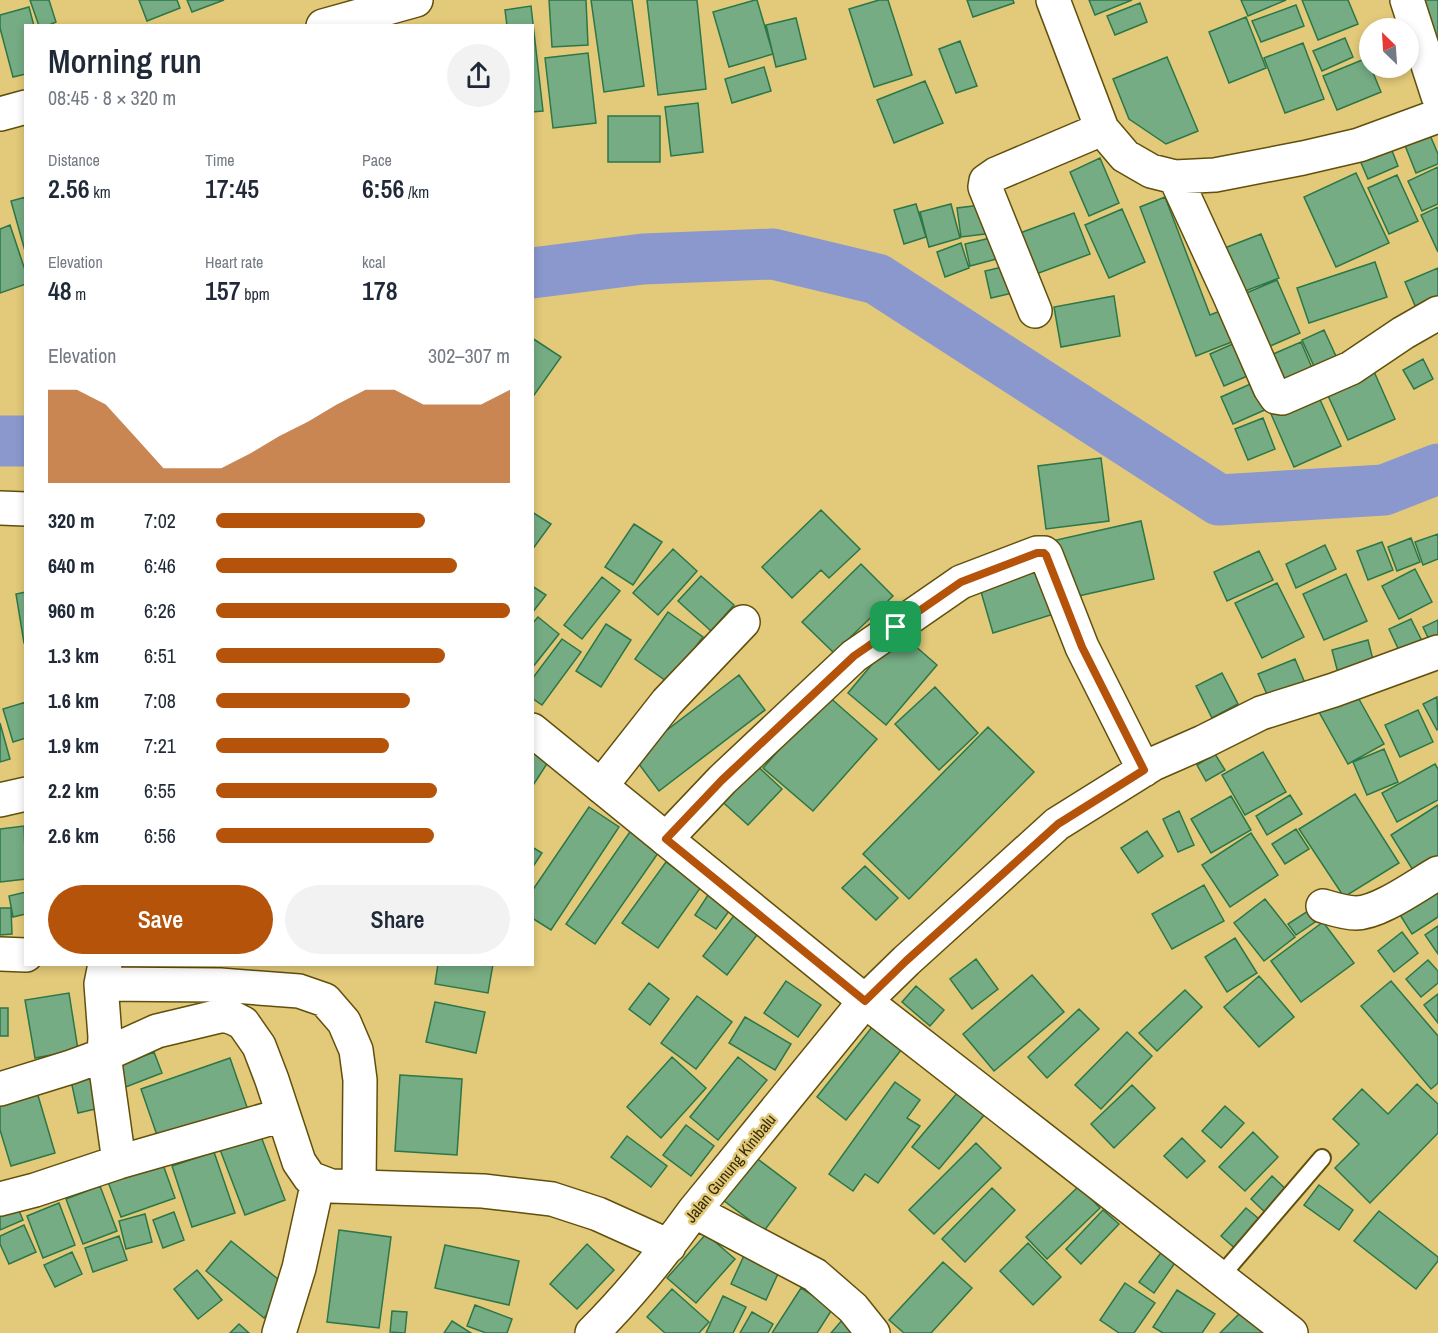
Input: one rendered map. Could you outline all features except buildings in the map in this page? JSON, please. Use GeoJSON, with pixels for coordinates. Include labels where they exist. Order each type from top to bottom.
{"type":"FeatureCollection","features":[{"type":"Feature","properties":{"kind":"street"},"geometry":{"type":"LineString","coordinates":[[330,24],[416,0]]}},
{"type":"Feature","properties":{"kind":"street"},"geometry":{"type":"LineString","coordinates":[[1053,0],[1102,129],[1125,156],[1151,171],[1175,177],[1215,175],[1359,145],[1438,116]]}},
{"type":"Feature","properties":{"kind":"street"},"geometry":{"type":"LineString","coordinates":[[1407,0],[1438,96]]}},
{"type":"Feature","properties":{"kind":"street"},"geometry":{"type":"LineString","coordinates":[[0,114],[24,108]]}},
{"type":"Feature","properties":{"kind":"street"},"geometry":{"type":"LineString","coordinates":[[1035,311],[986,187],[986,181],[996,174],[1102,129]]}},
{"type":"Feature","properties":{"kind":"street"},"geometry":{"type":"LineString","coordinates":[[1175,177],[1272,393],[1276,397],[1282,398],[1351,368],[1438,313]]}},
{"type":"Feature","properties":{"kind":"street"},"geometry":{"type":"LineString","coordinates":[[0,508],[24,509]]}},
{"type":"Feature","properties":{"kind":"street"},"geometry":{"type":"LineString","coordinates":[[666,839],[722,780],[854,656],[961,582],[1037,553],[1046,555],[1082,647],[1144,770]]}},
{"type":"Feature","properties":{"kind":"street"},"geometry":{"type":"LineString","coordinates":[[601,786],[667,702],[743,622]]}},
{"type":"Feature","properties":{"kind":"street","name":"Jalan Gunung Kinibalu"},"geometry":{"type":"LineString","coordinates":[[592,1333],[669,1246],[694,1211],[865,1001],[1058,824],[1153,764],[1261,713],[1334,690],[1438,652]]}},
{"type":"Feature","properties":{"kind":"street"},"geometry":{"type":"LineString","coordinates":[[534,732],[865,1001],[1291,1333]]}},
{"type":"Feature","properties":{"kind":"street"},"geometry":{"type":"LineString","coordinates":[[0,800],[24,794]]}},
{"type":"Feature","properties":{"kind":"street"},"geometry":{"type":"LineString","coordinates":[[1323,906],[1352,913],[1363,913],[1381,906],[1438,873]]}},
{"type":"Feature","properties":{"kind":"street"},"geometry":{"type":"LineString","coordinates":[[0,954],[24,955]]}},
{"type":"Feature","properties":{"kind":"street"},"geometry":{"type":"LineString","coordinates":[[119,1162],[104,1055],[103,974],[299,991],[325,1000],[344,1022],[356,1050],[360,1080],[359,1187]]}},
{"type":"Feature","properties":{"kind":"street"},"geometry":{"type":"LineString","coordinates":[[0,1089],[104,1055],[158,1031],[224,1015],[243,1023],[259,1046],[299,1162],[310,1178],[331,1186],[483,1191],[552,1199],[598,1214],[669,1246]]}},
{"type":"Feature","properties":{"kind":"street"},"geometry":{"type":"LineString","coordinates":[[0,1199],[283,1115]]}},
{"type":"Feature","properties":{"kind":"street"},"geometry":{"type":"LineString","coordinates":[[279,1333],[299,1268],[318,1181]]}},
{"type":"Feature","properties":{"kind":"street"},"geometry":{"type":"LineString","coordinates":[[694,1211],[815,1275],[853,1308],[873,1333]]}},
{"type":"Feature","properties":{"kind":"lane"},"geometry":{"type":"LineString","coordinates":[[1220,1277],[1322,1158]]}},
{"type":"Feature","properties":{"kind":"waterway"},"geometry":{"type":"LineString","coordinates":[[534,273],[643,259],[773,254],[877,279],[1219,500],[1384,490],[1438,469]]}},
{"type":"Feature","properties":{"kind":"waterway"},"geometry":{"type":"LineString","coordinates":[[0,441],[24,441]]}},
{"type":"Feature","properties":{"kind":"route"},"geometry":{"type":"LineString","coordinates":[[1037,553],[1044,553],[1082,647],[1144,770],[1058,824],[865,1001],[666,839],[722,780],[854,656],[896,627],[961,582],[1037,553]]}}]}
